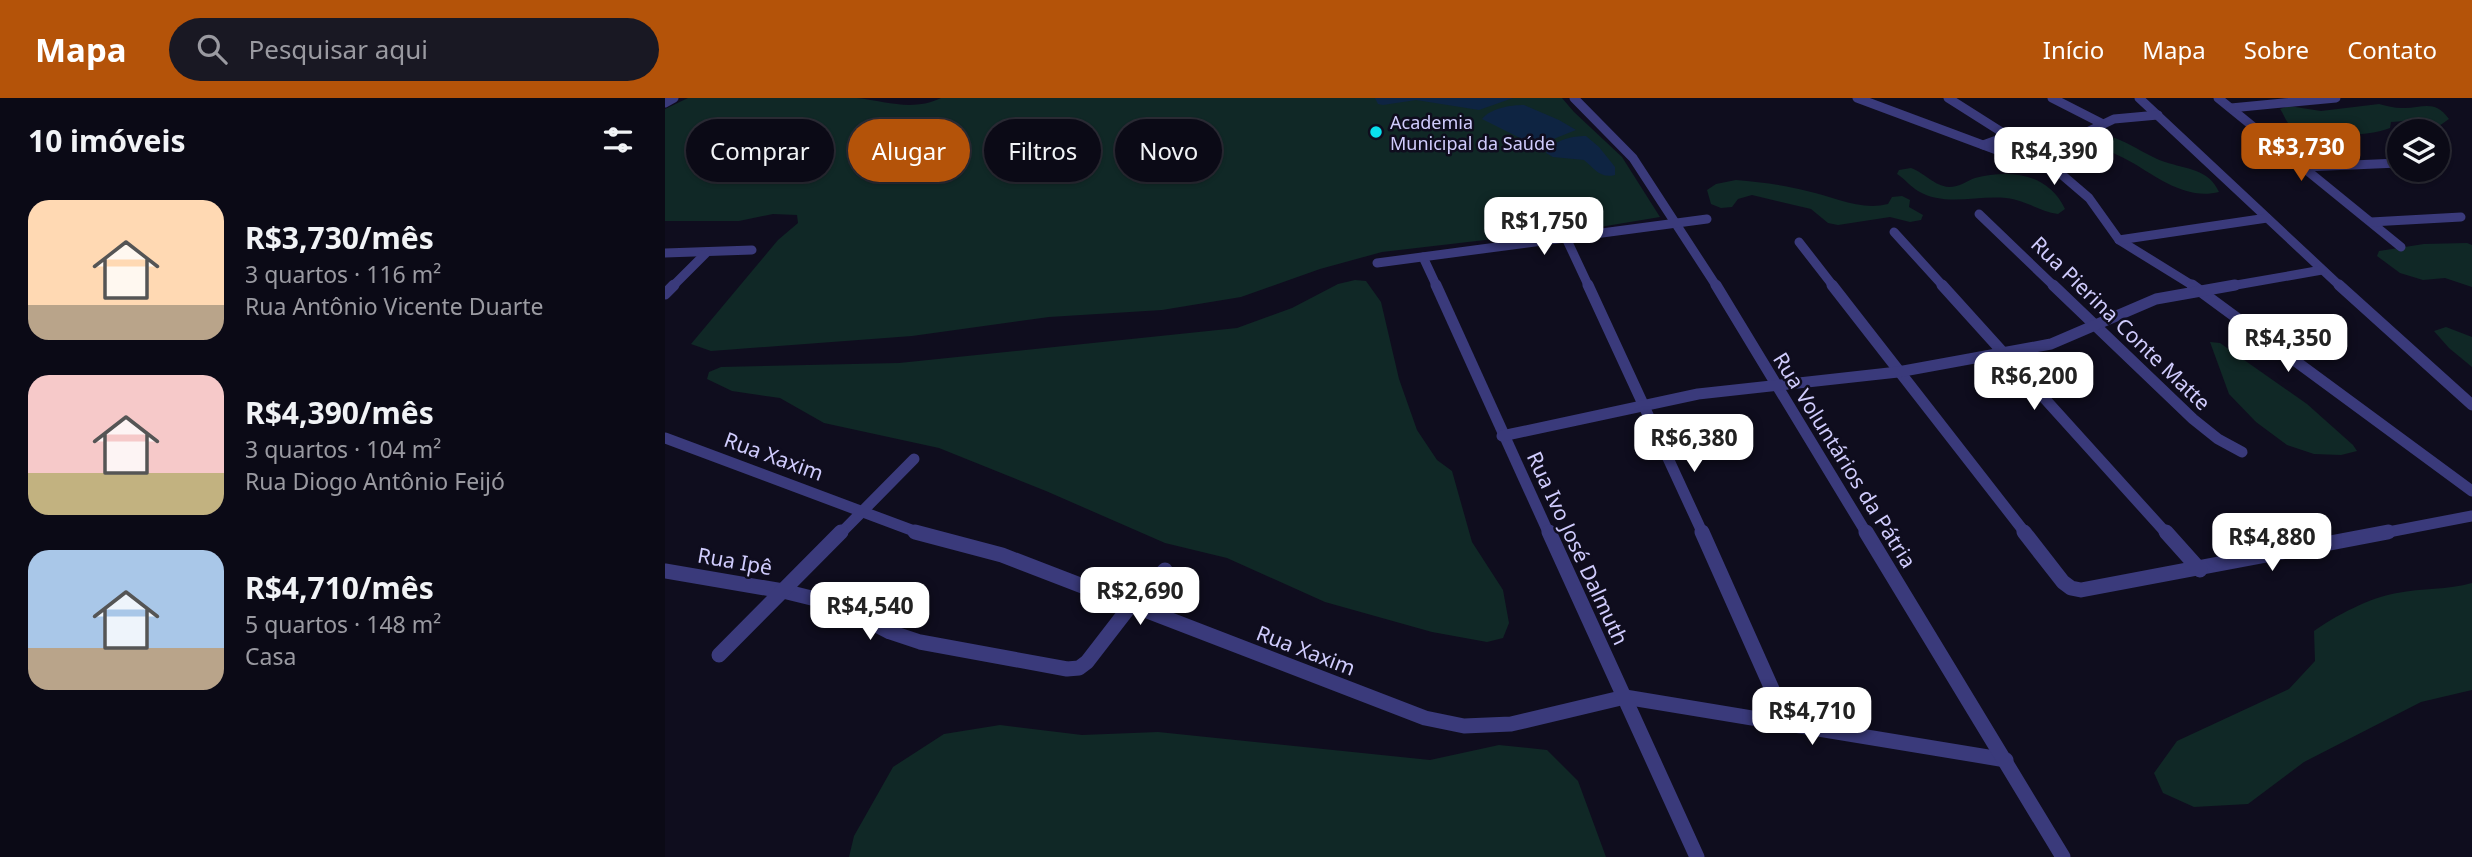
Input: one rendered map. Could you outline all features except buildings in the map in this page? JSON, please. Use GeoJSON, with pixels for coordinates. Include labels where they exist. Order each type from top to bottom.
{"type":"FeatureCollection","features":[{"type":"Feature","properties":{"kind":"street","name":"Rua Voluntários da Pátria"},"geometry":{"type":"LineString","coordinates":[[1574,98],[1633,158],[1675,223],[2063,857]]}},
{"type":"Feature","properties":{"kind":"street"},"geometry":{"type":"LineString","coordinates":[[1857,98],[2061,174],[2078,186],[2119,240],[2200,290],[2472,491]]}},
{"type":"Feature","properties":{"kind":"street"},"geometry":{"type":"LineString","coordinates":[[1948,98],[2008,136],[1983,145]]}},
{"type":"Feature","properties":{"kind":"street"},"geometry":{"type":"LineString","coordinates":[[2052,98],[2103,124]]}},
{"type":"Feature","properties":{"kind":"street"},"geometry":{"type":"LineString","coordinates":[[2140,98],[2322,270],[2472,405]]}},
{"type":"Feature","properties":{"kind":"street"},"geometry":{"type":"LineString","coordinates":[[2218,98],[2401,247]]}},
{"type":"Feature","properties":{"kind":"street"},"geometry":{"type":"LineString","coordinates":[[2231,108],[2336,98]]}},
{"type":"Feature","properties":{"kind":"street"},"geometry":{"type":"LineString","coordinates":[[2029,160],[2103,124],[2131,117],[2158,115]]}},
{"type":"Feature","properties":{"kind":"street"},"geometry":{"type":"LineString","coordinates":[[2305,167],[2387,164]]}},
{"type":"Feature","properties":{"kind":"street","name":"Rua Pierina Conte Matte"},"geometry":{"type":"LineString","coordinates":[[1979,214],[2193,419],[2218,439],[2242,452]]}},
{"type":"Feature","properties":{"kind":"street"},"geometry":{"type":"LineString","coordinates":[[2371,222],[2461,217]]}},
{"type":"Feature","properties":{"kind":"street"},"geometry":{"type":"LineString","coordinates":[[2119,240],[2267,218]]}},
{"type":"Feature","properties":{"kind":"street"},"geometry":{"type":"LineString","coordinates":[[1377,263],[1707,219]]}},
{"type":"Feature","properties":{"kind":"street"},"geometry":{"type":"LineString","coordinates":[[1894,232],[2200,570]]}},
{"type":"Feature","properties":{"kind":"street"},"geometry":{"type":"LineString","coordinates":[[1566,238],[1645,404],[1788,725]]}},
{"type":"Feature","properties":{"kind":"street"},"geometry":{"type":"LineString","coordinates":[[1799,242],[2063,582],[2071,588],[2081,590],[2200,570],[2472,516]]}},
{"type":"Feature","properties":{"kind":"street"},"geometry":{"type":"LineString","coordinates":[[665,253],[752,250]]}},
{"type":"Feature","properties":{"kind":"street"},"geometry":{"type":"LineString","coordinates":[[665,294],[707,252]]}},
{"type":"Feature","properties":{"kind":"street","name":"Rua Ivo José Dalmuth"},"geometry":{"type":"LineString","coordinates":[[1423,257],[1502,436],[1697,857]]}},
{"type":"Feature","properties":{"kind":"street"},"geometry":{"type":"LineString","coordinates":[[1502,436],[1645,404],[1775,384],[1898,372],[2051,344],[2156,299],[2322,270]]}},
{"type":"Feature","properties":{"kind":"street","name":"Rua Xaxim"},"geometry":{"type":"LineString","coordinates":[[665,438],[915,532],[1002,555],[1425,718],[1464,726],[1511,724],[1625,697],[2006,760]]}},
{"type":"Feature","properties":{"kind":"street"},"geometry":{"type":"LineString","coordinates":[[719,655],[914,459]]}},
{"type":"Feature","properties":{"kind":"street"},"geometry":{"type":"LineString","coordinates":[[1131,605],[1165,570]]}},
{"type":"Feature","properties":{"kind":"street","name":"Rua Ipê"},"geometry":{"type":"LineString","coordinates":[[665,571],[783,591],[836,604],[890,632],[920,642],[1067,669],[1079,668],[1087,662],[1131,605]]}},
{"type":"Feature","properties":{"kind":"green space"},"geometry":{"type":"Polygon","coordinates":[[[688,98],[857,98],[909,105],[941,98],[1562,98],[1622,157],[1660,217],[1588,229],[1583,224],[1562,231],[1382,252],[1320,269],[1241,297],[1162,310],[1049,317],[912,336],[711,351],[691,344],[778,240],[798,223],[797,215],[773,214],[739,221],[665,221],[665,109],[688,98]]]}},
{"type":"Feature","properties":{"kind":"green space"},"geometry":{"type":"Polygon","coordinates":[[[2379,104],[2399,108],[2427,106],[2438,109],[2449,119],[2387,119],[2387,129],[2338,135],[2297,128],[2288,123],[2280,109],[2289,106],[2321,111],[2379,104]]]}},
{"type":"Feature","properties":{"kind":"green space"},"geometry":{"type":"Polygon","coordinates":[[[2100,134],[2117,139],[2165,162],[2203,174],[2215,184],[2219,192],[2196,193],[2174,187],[2089,141],[2088,136],[2100,134]]]}},
{"type":"Feature","properties":{"kind":"green space"},"geometry":{"type":"Polygon","coordinates":[[[1911,168],[1949,187],[1988,175],[2014,174],[2027,177],[2049,188],[2065,209],[2058,214],[2006,198],[1950,199],[1928,196],[1897,174],[1899,170],[1911,168]]]}},
{"type":"Feature","properties":{"kind":"green space"},"geometry":{"type":"Polygon","coordinates":[[[1736,180],[1790,187],[1868,206],[1888,204],[1892,197],[1902,196],[1910,200],[1909,207],[1923,215],[1921,220],[1910,222],[1890,217],[1838,225],[1828,223],[1811,209],[1752,195],[1738,199],[1732,207],[1721,208],[1711,204],[1707,190],[1716,184],[1736,180]]]}},
{"type":"Feature","properties":{"kind":"green space"},"geometry":{"type":"Polygon","coordinates":[[[2424,244],[2472,245],[2472,287],[2445,278],[2423,280],[2400,273],[2377,256],[2379,251],[2424,244]]]}},
{"type":"Feature","properties":{"kind":"green space"},"geometry":{"type":"Polygon","coordinates":[[[1355,280],[1366,281],[1381,302],[1399,379],[1417,430],[1437,460],[1452,471],[1472,542],[1503,590],[1509,623],[1503,638],[1487,642],[1432,632],[1325,602],[1227,558],[1165,543],[939,448],[824,423],[780,398],[732,391],[707,379],[709,372],[721,367],[899,363],[1237,328],[1292,308],[1338,284],[1355,280]]]}},
{"type":"Feature","properties":{"kind":"green space"},"geometry":{"type":"Polygon","coordinates":[[[2446,327],[2472,337],[2472,367],[2434,331],[2446,327]]]}},
{"type":"Feature","properties":{"kind":"green space"},"geometry":{"type":"Polygon","coordinates":[[[2210,342],[2220,343],[2307,404],[2357,451],[2341,455],[2314,454],[2287,445],[2256,422],[2229,394],[2210,342]]]}},
{"type":"Feature","properties":{"kind":"green space"},"geometry":{"type":"Polygon","coordinates":[[[2472,583],[2472,690],[2421,702],[2304,762],[2248,804],[2194,807],[2163,793],[2154,773],[2177,741],[2289,689],[2315,661],[2314,631],[2354,608],[2387,595],[2472,583]]]}},
{"type":"Feature","properties":{"kind":"green space"},"geometry":{"type":"Polygon","coordinates":[[[1000,725],[1082,735],[1158,732],[1430,760],[1499,745],[1547,750],[1578,781],[1606,857],[849,857],[854,836],[893,767],[944,734],[1000,725]]]}},
{"type":"Feature","properties":{"kind":"water"},"geometry":{"type":"Polygon","coordinates":[[[1375,98],[1513,98],[1479,110],[1416,100],[1383,105],[1378,104],[1375,98]]]}},
{"type":"Feature","properties":{"kind":"water"},"geometry":{"type":"Polygon","coordinates":[[[1524,105],[1576,130],[1541,144],[1532,144],[1482,119],[1501,108],[1524,105]]]}},
{"type":"Feature","properties":{"kind":"water"},"geometry":{"type":"Polygon","coordinates":[[[1586,136],[1615,167],[1615,175],[1601,174],[1584,160],[1553,157],[1546,153],[1553,145],[1563,140],[1586,136]]]}},
{"type":"Feature","properties":{"kind":"place","name":"Academia Municipal da Saúde"},"geometry":{"type":"Point","coordinates":[1376,132]}}]}
